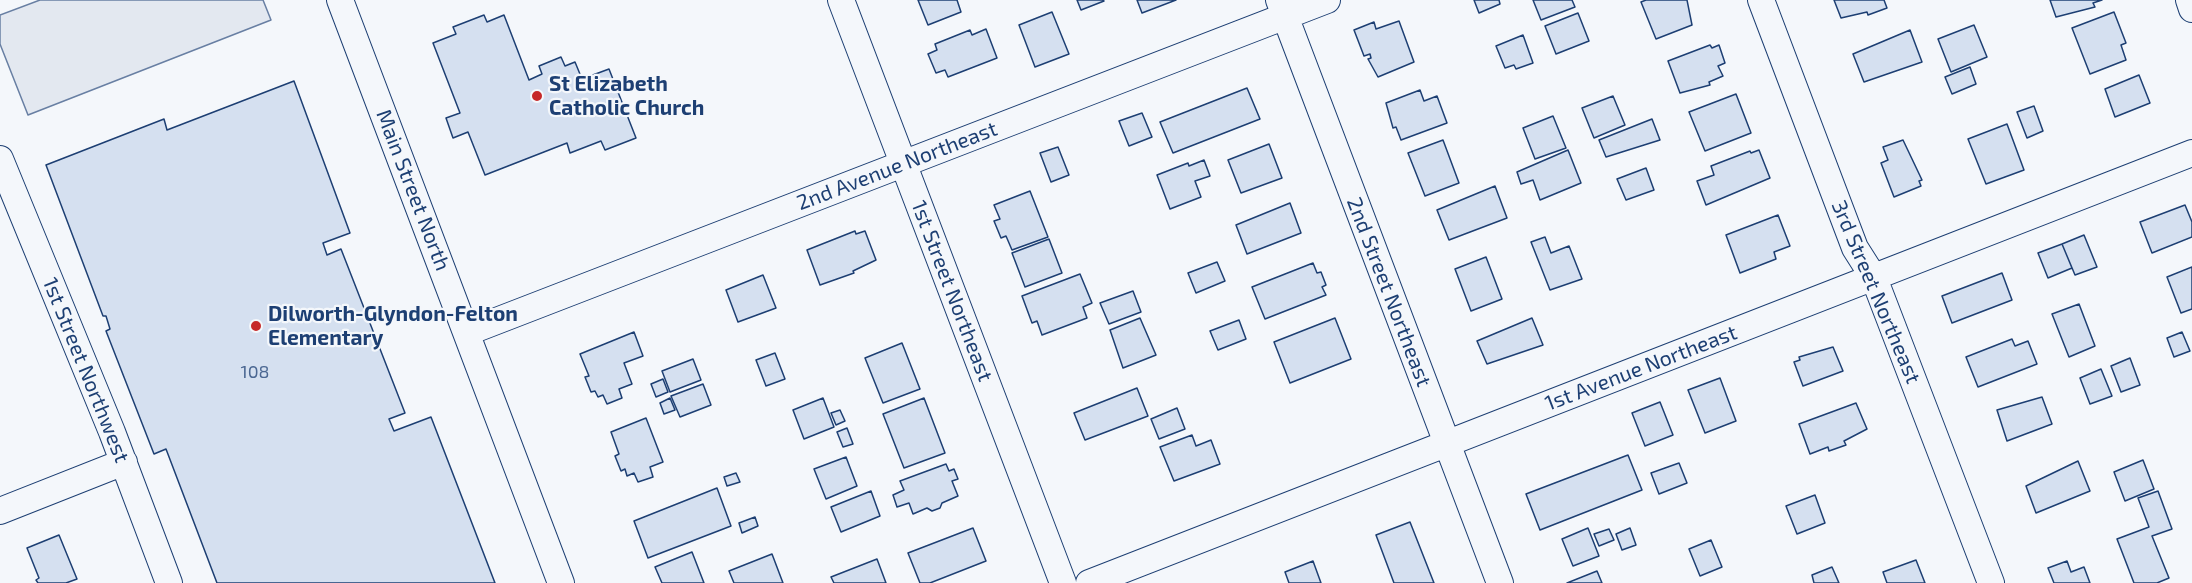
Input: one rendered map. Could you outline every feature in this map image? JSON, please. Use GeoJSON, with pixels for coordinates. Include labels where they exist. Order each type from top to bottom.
{"type":"FeatureCollection","features":[{"type":"Feature","properties":{"kind":"street","name":"Main Street North"},"geometry":{"type":"LineString","coordinates":[[340,0],[468,332],[561,583]]}},
{"type":"Feature","properties":{"kind":"street","name":"1st Street Northeast"},"geometry":{"type":"LineString","coordinates":[[841,0],[1063,583]]}},
{"type":"Feature","properties":{"kind":"street","name":"2nd Avenue Northeast"},"geometry":{"type":"LineString","coordinates":[[468,332],[903,163],[1282,8],[1327,0]]}},
{"type":"Feature","properties":{"kind":"street","name":"3rd Street Northeast"},"geometry":{"type":"LineString","coordinates":[[1761,0],[1855,248],[1874,278],[1991,583]]}},
{"type":"Feature","properties":{"kind":"street"},"geometry":{"type":"LineString","coordinates":[[2189,0],[2192,9]]}},
{"type":"Feature","properties":{"kind":"street","name":"2nd Street Northeast"},"geometry":{"type":"LineString","coordinates":[[1282,8],[1500,583]]}},
{"type":"Feature","properties":{"kind":"street","name":"1st Avenue Northeast"},"geometry":{"type":"LineString","coordinates":[[1089,583],[2192,153]]}},
{"type":"Feature","properties":{"kind":"street","name":"1st Street Northwest"},"geometry":{"type":"LineString","coordinates":[[0,159],[124,462],[170,583]]}},
{"type":"Feature","properties":{"kind":"street"},"geometry":{"type":"LineString","coordinates":[[0,511],[124,462]]}},
{"type":"Feature","properties":{"kind":"shaded area"},"geometry":{"type":"Polygon","coordinates":[[[40,0],[263,0],[271,20],[28,115],[0,44],[0,15],[40,0]]]}},
{"type":"Feature","properties":{"kind":"building"},"geometry":{"type":"Polygon","coordinates":[[[918,0],[957,0],[961,12],[928,25],[918,0]]]}},
{"type":"Feature","properties":{"kind":"building"},"geometry":{"type":"Polygon","coordinates":[[[1077,0],[1103,0],[1104,1],[1081,10],[1077,0]]]}},
{"type":"Feature","properties":{"kind":"building"},"geometry":{"type":"Polygon","coordinates":[[[1137,0],[1176,0],[1142,13],[1137,0]]]}},
{"type":"Feature","properties":{"kind":"building"},"geometry":{"type":"Polygon","coordinates":[[[1474,0],[1499,0],[1500,4],[1479,13],[1474,0]]]}},
{"type":"Feature","properties":{"kind":"building"},"geometry":{"type":"Polygon","coordinates":[[[1533,0],[1572,0],[1575,7],[1541,20],[1533,0]]]}},
{"type":"Feature","properties":{"kind":"building"},"geometry":{"type":"Polygon","coordinates":[[[1687,0],[1692,25],[1656,39],[1641,2],[1687,0]]]}},
{"type":"Feature","properties":{"kind":"building"},"geometry":{"type":"Polygon","coordinates":[[[1834,0],[1884,0],[1887,8],[1868,15],[1867,12],[1841,18],[1834,0]]]}},
{"type":"Feature","properties":{"kind":"building"},"geometry":{"type":"Polygon","coordinates":[[[2050,0],[2102,0],[2093,3],[2095,7],[2056,17],[2050,0]]]}},
{"type":"Feature","properties":{"kind":"building"},"geometry":{"type":"Polygon","coordinates":[[[1052,12],[1069,54],[1035,67],[1019,25],[1052,12]]]}},
{"type":"Feature","properties":{"kind":"building"},"geometry":{"type":"Polygon","coordinates":[[[2114,12],[2126,43],[2121,45],[2126,60],[2090,74],[2072,28],[2114,12]]]}},
{"type":"Feature","properties":{"kind":"building"},"geometry":{"type":"Polygon","coordinates":[[[1578,13],[1589,41],[1556,54],[1545,26],[1578,13]]]}},
{"type":"Feature","properties":{"kind":"building","name":"St Elizabeth Catholic Church"},"geometry":{"type":"Polygon","coordinates":[[[484,15],[487,22],[504,15],[529,80],[542,74],[539,66],[561,57],[565,66],[575,62],[582,79],[609,69],[636,138],[605,150],[601,141],[570,153],[567,143],[485,175],[468,132],[453,138],[446,118],[460,113],[433,43],[456,34],[453,27],[484,15]]]}},
{"type":"Feature","properties":{"kind":"building"},"geometry":{"type":"Polygon","coordinates":[[[1399,21],[1414,62],[1378,77],[1368,59],[1371,58],[1370,54],[1364,56],[1354,30],[1374,22],[1376,29],[1399,21]]]}},
{"type":"Feature","properties":{"kind":"building"},"geometry":{"type":"Polygon","coordinates":[[[1974,25],[1987,57],[1951,72],[1938,39],[1974,25]]]}},
{"type":"Feature","properties":{"kind":"building"},"geometry":{"type":"Polygon","coordinates":[[[986,29],[997,58],[948,77],[945,70],[936,73],[928,54],[937,50],[935,44],[970,30],[972,35],[986,29]]]}},
{"type":"Feature","properties":{"kind":"building"},"geometry":{"type":"Polygon","coordinates":[[[1910,30],[1922,62],[1864,82],[1853,54],[1910,30]]]}},
{"type":"Feature","properties":{"kind":"building"},"geometry":{"type":"Polygon","coordinates":[[[1523,35],[1533,63],[1516,69],[1514,65],[1505,68],[1496,46],[1523,35]]]}},
{"type":"Feature","properties":{"kind":"building"},"geometry":{"type":"Polygon","coordinates":[[[1710,45],[1712,48],[1719,45],[1725,63],[1718,66],[1723,76],[1709,82],[1710,85],[1680,93],[1668,61],[1710,45]]]}},
{"type":"Feature","properties":{"kind":"building"},"geometry":{"type":"Polygon","coordinates":[[[1970,67],[1976,84],[1952,94],[1945,77],[1970,67]]]}},
{"type":"Feature","properties":{"kind":"building"},"geometry":{"type":"Polygon","coordinates":[[[2139,75],[2150,103],[2115,117],[2105,89],[2139,75]]]}},
{"type":"Feature","properties":{"kind":"building","name":"Dilworth-Glyndon-Felton Elementary"},"geometry":{"type":"Polygon","coordinates":[[[294,81],[350,233],[323,243],[327,255],[341,249],[405,413],[389,419],[394,431],[431,417],[495,583],[217,583],[166,449],[154,454],[106,331],[110,329],[106,316],[103,316],[46,165],[164,119],[167,130],[294,81]]]}},
{"type":"Feature","properties":{"kind":"building"},"geometry":{"type":"Polygon","coordinates":[[[1247,88],[1260,119],[1173,153],[1160,122],[1247,88]]]}},
{"type":"Feature","properties":{"kind":"building"},"geometry":{"type":"Polygon","coordinates":[[[1420,90],[1424,101],[1437,96],[1447,123],[1401,140],[1396,127],[1393,128],[1386,103],[1420,90]]]}},
{"type":"Feature","properties":{"kind":"building"},"geometry":{"type":"Polygon","coordinates":[[[1736,94],[1751,133],[1705,151],[1689,112],[1736,94]]]}},
{"type":"Feature","properties":{"kind":"building"},"geometry":{"type":"Polygon","coordinates":[[[1613,96],[1625,125],[1594,138],[1582,108],[1613,96]]]}},
{"type":"Feature","properties":{"kind":"building"},"geometry":{"type":"Polygon","coordinates":[[[2034,106],[2043,131],[2027,138],[2017,112],[2034,106]]]}},
{"type":"Feature","properties":{"kind":"building"},"geometry":{"type":"Polygon","coordinates":[[[1142,113],[1152,137],[1129,146],[1119,121],[1142,113]]]}},
{"type":"Feature","properties":{"kind":"building"},"geometry":{"type":"Polygon","coordinates":[[[1553,116],[1566,148],[1535,159],[1523,128],[1553,116]]]}},
{"type":"Feature","properties":{"kind":"building"},"geometry":{"type":"Polygon","coordinates":[[[1652,119],[1660,140],[1606,157],[1599,140],[1652,119]]]}},
{"type":"Feature","properties":{"kind":"building"},"geometry":{"type":"Polygon","coordinates":[[[2007,124],[2024,170],[1986,184],[1968,139],[2007,124]]]}},
{"type":"Feature","properties":{"kind":"building"},"geometry":{"type":"Polygon","coordinates":[[[1443,140],[1459,183],[1425,196],[1408,153],[1443,140]]]}},
{"type":"Feature","properties":{"kind":"building"},"geometry":{"type":"Polygon","coordinates":[[[1903,140],[1922,180],[1919,181],[1921,186],[1894,197],[1881,163],[1888,160],[1883,147],[1903,140]]]}},
{"type":"Feature","properties":{"kind":"building"},"geometry":{"type":"Polygon","coordinates":[[[1269,144],[1282,178],[1241,193],[1228,160],[1269,144]]]}},
{"type":"Feature","properties":{"kind":"building"},"geometry":{"type":"Polygon","coordinates":[[[1058,147],[1069,175],[1051,182],[1040,153],[1058,147]]]}},
{"type":"Feature","properties":{"kind":"building"},"geometry":{"type":"Polygon","coordinates":[[[1568,150],[1581,183],[1540,200],[1533,180],[1521,184],[1517,172],[1568,150]]]}},
{"type":"Feature","properties":{"kind":"building"},"geometry":{"type":"Polygon","coordinates":[[[1759,150],[1770,178],[1706,205],[1697,181],[1714,175],[1711,166],[1750,151],[1751,153],[1759,150]]]}},
{"type":"Feature","properties":{"kind":"building"},"geometry":{"type":"Polygon","coordinates":[[[1204,160],[1210,176],[1195,181],[1201,197],[1170,209],[1157,175],[1188,163],[1189,166],[1204,160]]]}},
{"type":"Feature","properties":{"kind":"building"},"geometry":{"type":"Polygon","coordinates":[[[1646,168],[1654,190],[1626,200],[1617,179],[1646,168]]]}},
{"type":"Feature","properties":{"kind":"building"},"geometry":{"type":"Polygon","coordinates":[[[1495,186],[1507,218],[1449,240],[1437,210],[1495,186]]]}},
{"type":"Feature","properties":{"kind":"building"},"geometry":{"type":"Polygon","coordinates":[[[1030,191],[1048,237],[1012,250],[1006,236],[1001,238],[994,221],[1000,219],[994,205],[1030,191]]]}},
{"type":"Feature","properties":{"kind":"building"},"geometry":{"type":"Polygon","coordinates":[[[1290,203],[1301,233],[1247,254],[1236,225],[1290,203]]]}},
{"type":"Feature","properties":{"kind":"building"},"geometry":{"type":"Polygon","coordinates":[[[2185,205],[2192,222],[2192,237],[2152,253],[2140,222],[2185,205]]]}},
{"type":"Feature","properties":{"kind":"building"},"geometry":{"type":"Polygon","coordinates":[[[1778,215],[1790,246],[1774,252],[1776,259],[1740,273],[1726,235],[1778,215]]]}},
{"type":"Feature","properties":{"kind":"building"},"geometry":{"type":"Polygon","coordinates":[[[855,231],[856,234],[865,231],[876,260],[853,271],[854,273],[820,285],[807,250],[855,231]]]}},
{"type":"Feature","properties":{"kind":"building"},"geometry":{"type":"Polygon","coordinates":[[[2084,235],[2097,267],[2075,275],[2062,244],[2084,235]]]}},
{"type":"Feature","properties":{"kind":"building"},"geometry":{"type":"Polygon","coordinates":[[[1545,237],[1551,253],[1569,246],[1582,279],[1550,290],[1531,242],[1545,237]]]}},
{"type":"Feature","properties":{"kind":"building"},"geometry":{"type":"Polygon","coordinates":[[[1049,239],[1062,273],[1025,287],[1012,253],[1049,239]]]}},
{"type":"Feature","properties":{"kind":"building"},"geometry":{"type":"Polygon","coordinates":[[[2062,244],[2072,268],[2048,278],[2038,253],[2062,244]]]}},
{"type":"Feature","properties":{"kind":"building"},"geometry":{"type":"Polygon","coordinates":[[[1486,257],[1502,299],[1471,311],[1455,269],[1486,257]]]}},
{"type":"Feature","properties":{"kind":"building"},"geometry":{"type":"Polygon","coordinates":[[[1217,262],[1225,281],[1196,293],[1188,273],[1217,262]]]}},
{"type":"Feature","properties":{"kind":"building"},"geometry":{"type":"Polygon","coordinates":[[[1313,263],[1317,273],[1321,272],[1326,285],[1322,287],[1326,295],[1265,319],[1252,287],[1313,263]]]}},
{"type":"Feature","properties":{"kind":"building"},"geometry":{"type":"Polygon","coordinates":[[[2192,267],[2192,309],[2181,313],[2167,277],[2192,267]]]}},
{"type":"Feature","properties":{"kind":"building"},"geometry":{"type":"Polygon","coordinates":[[[2002,273],[2012,300],[1952,323],[1942,296],[2002,273]]]}},
{"type":"Feature","properties":{"kind":"building"},"geometry":{"type":"Polygon","coordinates":[[[1080,274],[1092,303],[1083,307],[1087,318],[1042,335],[1037,321],[1032,323],[1022,296],[1080,274]]]}},
{"type":"Feature","properties":{"kind":"building"},"geometry":{"type":"Polygon","coordinates":[[[763,275],[776,308],[738,322],[726,290],[763,275]]]}},
{"type":"Feature","properties":{"kind":"building"},"geometry":{"type":"Polygon","coordinates":[[[1133,291],[1141,312],[1109,324],[1100,303],[1133,291]]]}},
{"type":"Feature","properties":{"kind":"building"},"geometry":{"type":"Polygon","coordinates":[[[2079,304],[2095,346],[2069,357],[2052,314],[2079,304]]]}},
{"type":"Feature","properties":{"kind":"building"},"geometry":{"type":"Polygon","coordinates":[[[1140,318],[1156,355],[1123,368],[1110,330],[1140,318]]]}},
{"type":"Feature","properties":{"kind":"building"},"geometry":{"type":"Polygon","coordinates":[[[1335,318],[1351,359],[1290,383],[1274,342],[1335,318]]]}},
{"type":"Feature","properties":{"kind":"building"},"geometry":{"type":"Polygon","coordinates":[[[1532,318],[1543,345],[1487,364],[1477,341],[1532,318]]]}},
{"type":"Feature","properties":{"kind":"building"},"geometry":{"type":"Polygon","coordinates":[[[1239,320],[1246,339],[1218,350],[1210,331],[1239,320]]]}},
{"type":"Feature","properties":{"kind":"building"},"geometry":{"type":"Polygon","coordinates":[[[634,332],[643,356],[624,363],[632,384],[619,389],[622,398],[607,404],[603,395],[598,397],[595,391],[591,392],[585,377],[589,376],[580,354],[634,332]]]}},
{"type":"Feature","properties":{"kind":"building"},"geometry":{"type":"Polygon","coordinates":[[[2182,332],[2190,351],[2174,357],[2167,338],[2182,332]]]}},
{"type":"Feature","properties":{"kind":"building"},"geometry":{"type":"Polygon","coordinates":[[[2012,339],[2015,346],[2028,341],[2037,364],[1978,387],[1966,357],[2012,339]]]}},
{"type":"Feature","properties":{"kind":"building"},"geometry":{"type":"Polygon","coordinates":[[[902,343],[920,389],[883,403],[865,358],[902,343]]]}},
{"type":"Feature","properties":{"kind":"building"},"geometry":{"type":"Polygon","coordinates":[[[1833,347],[1843,371],[1803,386],[1794,362],[1800,360],[1799,357],[1833,347]]]}},
{"type":"Feature","properties":{"kind":"building"},"geometry":{"type":"Polygon","coordinates":[[[775,353],[785,379],[766,386],[756,360],[775,353]]]}},
{"type":"Feature","properties":{"kind":"building"},"geometry":{"type":"Polygon","coordinates":[[[2130,358],[2140,385],[2121,392],[2111,366],[2130,358]]]}},
{"type":"Feature","properties":{"kind":"building"},"geometry":{"type":"Polygon","coordinates":[[[693,359],[701,380],[670,392],[662,371],[693,359]]]}},
{"type":"Feature","properties":{"kind":"building"},"geometry":{"type":"Polygon","coordinates":[[[2101,369],[2112,396],[2090,404],[2080,378],[2101,369]]]}},
{"type":"Feature","properties":{"kind":"building"},"geometry":{"type":"Polygon","coordinates":[[[1720,378],[1736,421],[1705,433],[1688,390],[1720,378]]]}},
{"type":"Feature","properties":{"kind":"building"},"geometry":{"type":"Polygon","coordinates":[[[663,379],[668,392],[656,397],[651,384],[663,379]]]}},
{"type":"Feature","properties":{"kind":"building"},"geometry":{"type":"Polygon","coordinates":[[[703,384],[711,405],[680,417],[671,396],[703,384]]]}},
{"type":"Feature","properties":{"kind":"building"},"geometry":{"type":"Polygon","coordinates":[[[1137,388],[1148,416],[1085,440],[1074,413],[1137,388]]]}},
{"type":"Feature","properties":{"kind":"building"},"geometry":{"type":"Polygon","coordinates":[[[2042,397],[2052,424],[2007,441],[1997,410],[2042,397]]]}},
{"type":"Feature","properties":{"kind":"building"},"geometry":{"type":"Polygon","coordinates":[[[670,398],[675,410],[664,414],[660,403],[670,398]]]}},
{"type":"Feature","properties":{"kind":"building"},"geometry":{"type":"Polygon","coordinates":[[[823,398],[834,427],[804,439],[793,410],[823,398]]]}},
{"type":"Feature","properties":{"kind":"building"},"geometry":{"type":"Polygon","coordinates":[[[924,398],[945,453],[904,468],[883,414],[924,398]]]}},
{"type":"Feature","properties":{"kind":"building"},"geometry":{"type":"Polygon","coordinates":[[[1660,402],[1673,435],[1645,446],[1632,413],[1660,402]]]}},
{"type":"Feature","properties":{"kind":"building"},"geometry":{"type":"Polygon","coordinates":[[[1856,403],[1867,429],[1844,441],[1846,445],[1829,451],[1828,447],[1810,454],[1799,424],[1856,403]]]}},
{"type":"Feature","properties":{"kind":"building"},"geometry":{"type":"Polygon","coordinates":[[[1177,408],[1185,429],[1159,439],[1151,419],[1177,408]]]}},
{"type":"Feature","properties":{"kind":"building"},"geometry":{"type":"Polygon","coordinates":[[[840,410],[845,421],[836,425],[831,413],[840,410]]]}},
{"type":"Feature","properties":{"kind":"building"},"geometry":{"type":"Polygon","coordinates":[[[646,418],[663,462],[650,467],[653,477],[638,482],[634,473],[627,476],[625,469],[621,471],[615,456],[619,454],[611,432],[646,418]]]}},
{"type":"Feature","properties":{"kind":"building"},"geometry":{"type":"Polygon","coordinates":[[[847,428],[853,444],[843,447],[837,432],[847,428]]]}},
{"type":"Feature","properties":{"kind":"building"},"geometry":{"type":"Polygon","coordinates":[[[1192,435],[1196,446],[1211,440],[1220,464],[1174,481],[1160,447],[1192,435]]]}},
{"type":"Feature","properties":{"kind":"building"},"geometry":{"type":"Polygon","coordinates":[[[1628,455],[1642,490],[1540,530],[1526,494],[1628,455]]]}},
{"type":"Feature","properties":{"kind":"building"},"geometry":{"type":"Polygon","coordinates":[[[846,457],[857,486],[826,499],[814,469],[846,457]]]}},
{"type":"Feature","properties":{"kind":"building"},"geometry":{"type":"Polygon","coordinates":[[[2143,460],[2154,489],[2125,501],[2114,472],[2143,460]]]}},
{"type":"Feature","properties":{"kind":"building"},"geometry":{"type":"Polygon","coordinates":[[[2078,461],[2090,491],[2036,513],[2026,486],[2078,461]]]}},
{"type":"Feature","properties":{"kind":"building"},"geometry":{"type":"Polygon","coordinates":[[[1679,463],[1687,483],[1659,494],[1651,473],[1679,463]]]}},
{"type":"Feature","properties":{"kind":"building"},"geometry":{"type":"Polygon","coordinates":[[[946,464],[949,471],[954,469],[958,479],[952,481],[958,496],[942,503],[940,508],[932,511],[927,508],[913,514],[909,503],[897,507],[893,495],[904,490],[900,481],[946,464]]]}},
{"type":"Feature","properties":{"kind":"building"},"geometry":{"type":"Polygon","coordinates":[[[736,473],[740,482],[727,486],[724,477],[736,473]]]}},
{"type":"Feature","properties":{"kind":"building"},"geometry":{"type":"Polygon","coordinates":[[[717,488],[731,526],[648,558],[634,521],[717,488]]]}},
{"type":"Feature","properties":{"kind":"building"},"geometry":{"type":"Polygon","coordinates":[[[871,491],[880,516],[841,532],[831,507],[871,491]]]}},
{"type":"Feature","properties":{"kind":"building"},"geometry":{"type":"Polygon","coordinates":[[[2158,491],[2172,529],[2152,536],[2169,578],[2157,583],[2134,583],[2117,539],[2149,527],[2138,498],[2158,491]]]}},
{"type":"Feature","properties":{"kind":"building"},"geometry":{"type":"Polygon","coordinates":[[[1815,495],[1825,523],[1797,534],[1786,506],[1815,495]]]}},
{"type":"Feature","properties":{"kind":"building"},"geometry":{"type":"Polygon","coordinates":[[[755,517],[758,526],[742,533],[739,523],[755,517]]]}},
{"type":"Feature","properties":{"kind":"building"},"geometry":{"type":"Polygon","coordinates":[[[1410,522],[1434,583],[1394,583],[1376,535],[1410,522]]]}},
{"type":"Feature","properties":{"kind":"building"},"geometry":{"type":"Polygon","coordinates":[[[973,528],[986,561],[930,583],[920,583],[908,553],[973,528]]]}},
{"type":"Feature","properties":{"kind":"building"},"geometry":{"type":"Polygon","coordinates":[[[1588,528],[1599,556],[1573,566],[1562,539],[1588,528]]]}},
{"type":"Feature","properties":{"kind":"building"},"geometry":{"type":"Polygon","coordinates":[[[1630,528],[1636,545],[1622,550],[1616,534],[1630,528]]]}},
{"type":"Feature","properties":{"kind":"building"},"geometry":{"type":"Polygon","coordinates":[[[1609,529],[1614,540],[1599,546],[1594,534],[1609,529]]]}},
{"type":"Feature","properties":{"kind":"building"},"geometry":{"type":"Polygon","coordinates":[[[59,535],[77,579],[66,583],[38,583],[36,580],[39,578],[27,548],[59,535]]]}},
{"type":"Feature","properties":{"kind":"building"},"geometry":{"type":"Polygon","coordinates":[[[1711,540],[1722,567],[1700,576],[1689,549],[1711,540]]]}},
{"type":"Feature","properties":{"kind":"building"},"geometry":{"type":"Polygon","coordinates":[[[692,552],[704,583],[662,583],[655,567],[692,552]]]}},
{"type":"Feature","properties":{"kind":"building"},"geometry":{"type":"Polygon","coordinates":[[[772,554],[783,583],[734,583],[729,571],[772,554]]]}},
{"type":"Feature","properties":{"kind":"building"},"geometry":{"type":"Polygon","coordinates":[[[877,559],[886,583],[834,583],[831,577],[877,559]]]}},
{"type":"Feature","properties":{"kind":"building"},"geometry":{"type":"Polygon","coordinates":[[[1916,560],[1925,583],[1887,583],[1883,572],[1916,560]]]}},
{"type":"Feature","properties":{"kind":"building"},"geometry":{"type":"Polygon","coordinates":[[[1313,561],[1321,583],[1289,583],[1285,572],[1313,561]]]}},
{"type":"Feature","properties":{"kind":"building"},"geometry":{"type":"Polygon","coordinates":[[[2067,561],[2071,572],[2084,567],[2090,583],[2054,583],[2048,568],[2067,561]]]}},
{"type":"Feature","properties":{"kind":"building"},"geometry":{"type":"Polygon","coordinates":[[[1832,567],[1839,583],[1814,583],[1812,575],[1832,567]]]}},
{"type":"Feature","properties":{"kind":"building"},"geometry":{"type":"Polygon","coordinates":[[[1597,571],[1602,583],[1567,583],[1597,571]]]}},
{"type":"Feature","properties":{"kind":"place","name":"St Elizabeth Catholic Church"},"geometry":{"type":"Point","coordinates":[537,96]}},
{"type":"Feature","properties":{"kind":"place","name":"Dilworth-Glyndon-Felton Elementary"},"geometry":{"type":"Point","coordinates":[256,326]}}]}
